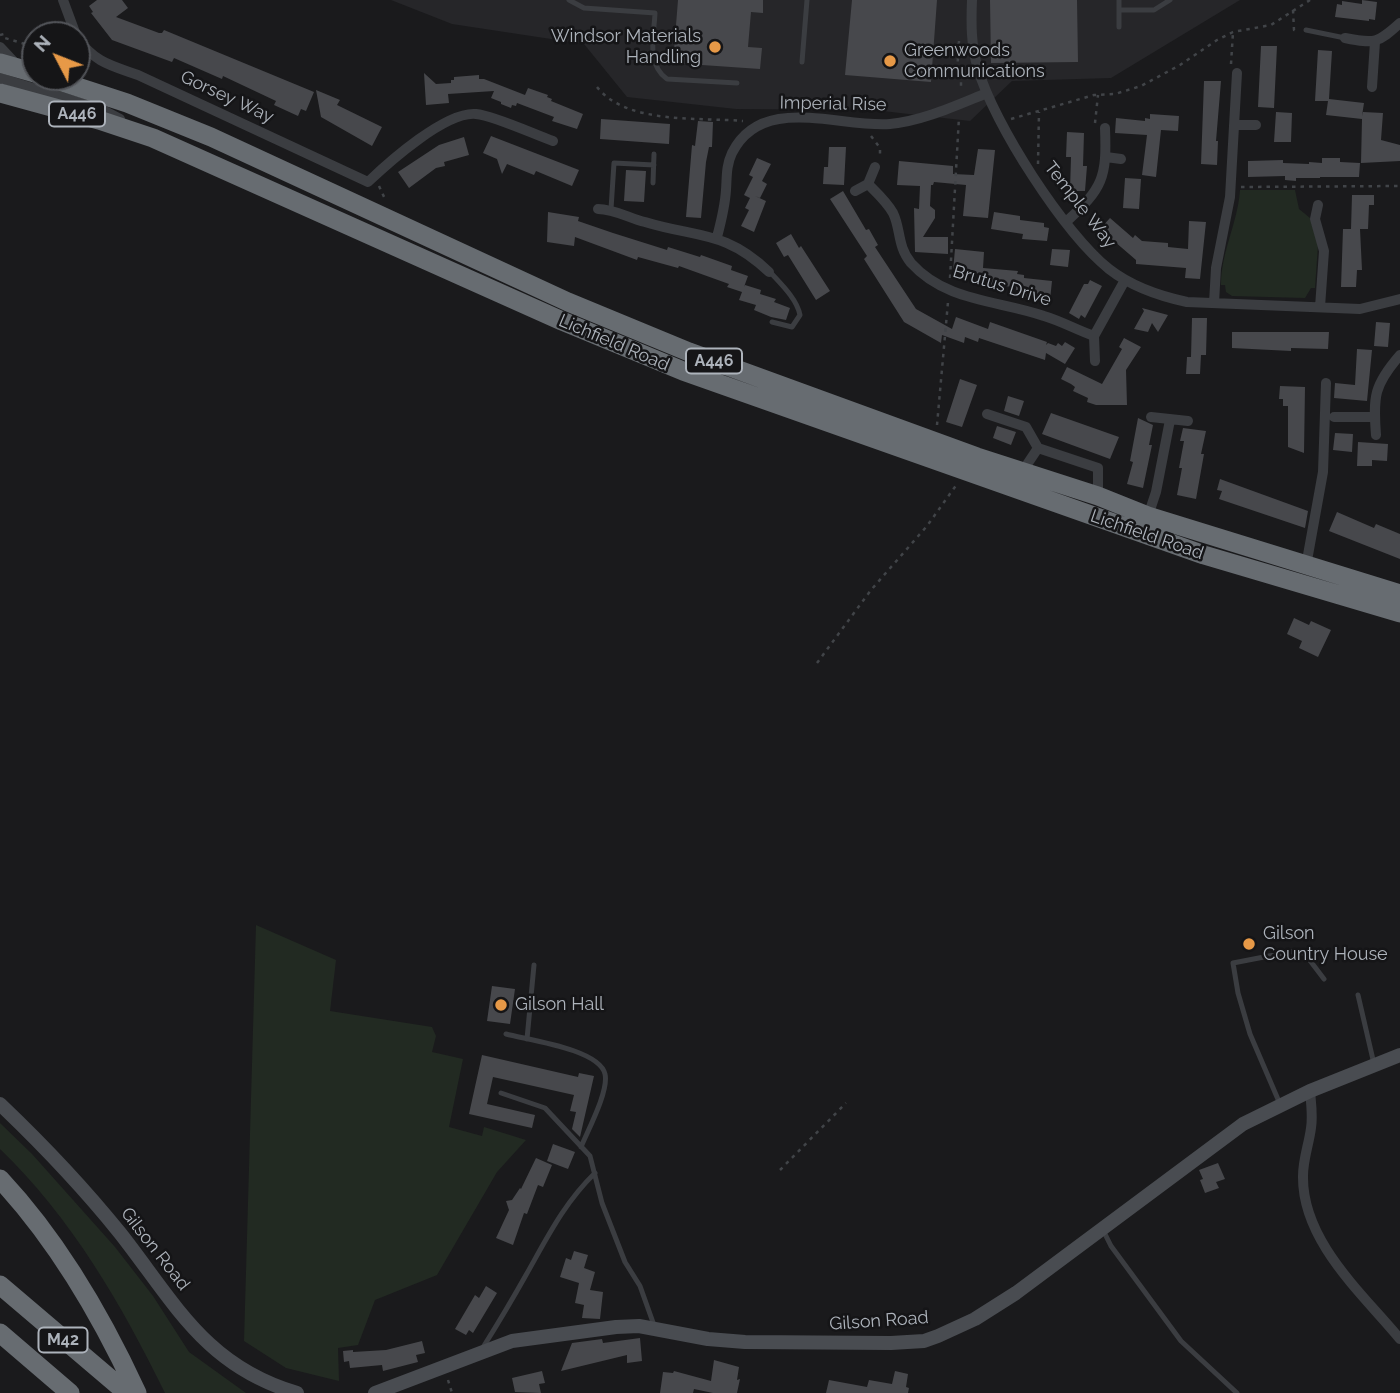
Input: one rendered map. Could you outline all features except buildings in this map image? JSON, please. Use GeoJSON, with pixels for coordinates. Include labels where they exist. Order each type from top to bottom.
{"type":"FeatureCollection","features":[{"type":"Feature","properties":{"kind":"highway"},"geometry":{"type":"LineString","coordinates":[[0,63],[21,68]]}},
{"type":"Feature","properties":{"kind":"highway","name":"Lichfield Road"},"geometry":{"type":"LineString","coordinates":[[90,91],[211,137],[568,302],[689,352],[1148,516],[1400,594]]}},
{"type":"Feature","properties":{"kind":"highway","name":"Lichfield Road"},"geometry":{"type":"LineString","coordinates":[[0,93],[153,138],[562,321],[683,372],[1205,555],[1400,613]]}},
{"type":"Feature","properties":{"kind":"highway"},"geometry":{"type":"LineString","coordinates":[[0,1179],[51,1244],[96,1312],[137,1393]]}},
{"type":"Feature","properties":{"kind":"highway","name":"M42"},"geometry":{"type":"LineString","coordinates":[[0,1285],[127,1393]]}},
{"type":"Feature","properties":{"kind":"highway","name":"M42"},"geometry":{"type":"LineString","coordinates":[[0,1333],[70,1393]]}},
{"type":"Feature","properties":{"kind":"main road","name":"Gilson Road"},"geometry":{"type":"LineString","coordinates":[[375,1393],[512,1341],[616,1327],[639,1326],[708,1339],[745,1342],[855,1344],[924,1341],[951,1331],[996,1306],[1228,1133],[1280,1104],[1400,1055]]}},
{"type":"Feature","properties":{"kind":"main road","name":"Gilson Road"},"geometry":{"type":"LineString","coordinates":[[0,1104],[73,1177],[120,1233],[194,1330],[212,1348],[250,1375],[297,1393]]}},
{"type":"Feature","properties":{"kind":"street","name":"Gorsey Way"},"geometry":{"type":"LineString","coordinates":[[63,0],[71,21]]}},
{"type":"Feature","properties":{"kind":"street","name":"Temple Way"},"geometry":{"type":"LineString","coordinates":[[972,0],[970,30],[978,68],[1001,121],[1066,222],[1090,252],[1125,280],[1169,298],[1213,303],[1360,309],[1400,299]]}},
{"type":"Feature","properties":{"kind":"street"},"geometry":{"type":"LineString","coordinates":[[1345,37],[1375,42],[1400,23]]}},
{"type":"Feature","properties":{"kind":"street"},"geometry":{"type":"LineString","coordinates":[[1372,87],[1375,42]]}},
{"type":"Feature","properties":{"kind":"street"},"geometry":{"type":"LineString","coordinates":[[0,47],[11,61],[21,66]]}},
{"type":"Feature","properties":{"kind":"street","name":"Gorsey Way"},"geometry":{"type":"LineString","coordinates":[[91,55],[371,179]]}},
{"type":"Feature","properties":{"kind":"street"},"geometry":{"type":"LineString","coordinates":[[1213,303],[1216,268],[1231,187],[1237,73]]}},
{"type":"Feature","properties":{"kind":"street"},"geometry":{"type":"LineString","coordinates":[[0,78],[101,109],[153,138]]}},
{"type":"Feature","properties":{"kind":"street","name":"Imperial Rise"},"geometry":{"type":"LineString","coordinates":[[756,127],[769,120],[788,117],[890,124],[909,121],[987,93]]}},
{"type":"Feature","properties":{"kind":"street"},"geometry":{"type":"LineString","coordinates":[[371,179],[391,159],[425,135],[464,115],[478,114],[553,141]]}},
{"type":"Feature","properties":{"kind":"street"},"geometry":{"type":"LineString","coordinates":[[1234,125],[1256,125]]}},
{"type":"Feature","properties":{"kind":"street"},"geometry":{"type":"LineString","coordinates":[[717,237],[728,163],[737,144],[756,127]]}},
{"type":"Feature","properties":{"kind":"street"},"geometry":{"type":"LineString","coordinates":[[1066,222],[1099,187],[1106,157],[1105,128]]}},
{"type":"Feature","properties":{"kind":"street"},"geometry":{"type":"LineString","coordinates":[[1106,157],[1121,159]]}},
{"type":"Feature","properties":{"kind":"street"},"geometry":{"type":"LineString","coordinates":[[855,191],[868,184],[875,167]]}},
{"type":"Feature","properties":{"kind":"street","name":"Brutus Drive"},"geometry":{"type":"LineString","coordinates":[[868,184],[893,213],[900,240],[910,261],[949,291],[1044,316],[1094,336]]}},
{"type":"Feature","properties":{"kind":"street"},"geometry":{"type":"LineString","coordinates":[[1318,205],[1315,219],[1324,251],[1320,307]]}},
{"type":"Feature","properties":{"kind":"street"},"geometry":{"type":"LineString","coordinates":[[598,209],[611,209],[663,227],[717,237],[744,251],[769,272]]}},
{"type":"Feature","properties":{"kind":"street"},"geometry":{"type":"LineString","coordinates":[[1095,361],[1094,336],[1125,280]]}},
{"type":"Feature","properties":{"kind":"street"},"geometry":{"type":"LineString","coordinates":[[1376,435],[1379,382],[1400,355]]}},
{"type":"Feature","properties":{"kind":"street"},"geometry":{"type":"LineString","coordinates":[[1306,566],[1324,472],[1326,383]]}},
{"type":"Feature","properties":{"kind":"street"},"geometry":{"type":"LineString","coordinates":[[987,414],[1026,426],[1038,448],[1098,468],[1098,496]]}},
{"type":"Feature","properties":{"kind":"street"},"geometry":{"type":"LineString","coordinates":[[1152,417],[1188,421]]}},
{"type":"Feature","properties":{"kind":"street"},"geometry":{"type":"LineString","coordinates":[[1334,417],[1375,417]]}},
{"type":"Feature","properties":{"kind":"street"},"geometry":{"type":"LineString","coordinates":[[1148,516],[1156,492],[1170,420]]}},
{"type":"Feature","properties":{"kind":"street"},"geometry":{"type":"LineString","coordinates":[[1022,472],[1038,448]]}},
{"type":"Feature","properties":{"kind":"street"},"geometry":{"type":"LineString","coordinates":[[1310,1091],[1312,1126],[1303,1178],[1307,1205],[1315,1229],[1343,1271],[1400,1339]]}},
{"type":"Feature","properties":{"kind":"lane"},"geometry":{"type":"LineString","coordinates":[[569,0],[584,8],[655,13],[653,59],[659,74],[667,79],[737,83]]}},
{"type":"Feature","properties":{"kind":"lane"},"geometry":{"type":"LineString","coordinates":[[802,62],[807,0]]}},
{"type":"Feature","properties":{"kind":"lane"},"geometry":{"type":"LineString","coordinates":[[1119,0],[1119,27]]}},
{"type":"Feature","properties":{"kind":"lane"},"geometry":{"type":"LineString","coordinates":[[1119,10],[1154,9],[1170,0]]}},
{"type":"Feature","properties":{"kind":"lane"},"geometry":{"type":"LineString","coordinates":[[1306,30],[1345,37]]}},
{"type":"Feature","properties":{"kind":"lane"},"geometry":{"type":"LineString","coordinates":[[653,183],[654,154]]}},
{"type":"Feature","properties":{"kind":"lane"},"geometry":{"type":"LineString","coordinates":[[611,209],[614,163],[654,165]]}},
{"type":"Feature","properties":{"kind":"lane"},"geometry":{"type":"LineString","coordinates":[[769,272],[786,291],[800,315],[792,327],[772,322]]}},
{"type":"Feature","properties":{"kind":"lane"},"geometry":{"type":"LineString","coordinates":[[1280,1104],[1250,1034],[1238,993],[1233,963],[1295,951],[1306,954],[1324,979]]}},
{"type":"Feature","properties":{"kind":"lane"},"geometry":{"type":"LineString","coordinates":[[527,1039],[534,965]]}},
{"type":"Feature","properties":{"kind":"lane"},"geometry":{"type":"LineString","coordinates":[[1358,995],[1374,1065]]}},
{"type":"Feature","properties":{"kind":"lane"},"geometry":{"type":"LineString","coordinates":[[506,1034],[584,1053],[597,1061],[605,1073],[603,1093],[581,1147]]}},
{"type":"Feature","properties":{"kind":"lane"},"geometry":{"type":"LineString","coordinates":[[500,1093],[545,1108],[590,1156],[602,1203],[625,1262],[640,1286],[656,1330]]}},
{"type":"Feature","properties":{"kind":"lane"},"geometry":{"type":"LineString","coordinates":[[480,1352],[565,1207],[575,1192],[594,1173]]}},
{"type":"Feature","properties":{"kind":"lane"},"geometry":{"type":"LineString","coordinates":[[1102,1228],[1111,1246],[1181,1341],[1237,1393]]}},
{"type":"Feature","properties":{"kind":"path"},"geometry":{"type":"LineString","coordinates":[[1001,121],[1142,86],[1217,40],[1233,32],[1270,24],[1310,0]]}},
{"type":"Feature","properties":{"kind":"path"},"geometry":{"type":"LineString","coordinates":[[1293,10],[1294,30],[1306,30]]}},
{"type":"Feature","properties":{"kind":"path"},"geometry":{"type":"LineString","coordinates":[[936,442],[949,291],[961,82],[957,73],[960,35],[970,30]]}},
{"type":"Feature","properties":{"kind":"path"},"geometry":{"type":"LineString","coordinates":[[1233,32],[1231,67],[1236,69],[1237,73]]}},
{"type":"Feature","properties":{"kind":"path"},"geometry":{"type":"LineString","coordinates":[[0,35],[4,34],[5,38],[21,43]]}},
{"type":"Feature","properties":{"kind":"path"},"geometry":{"type":"LineString","coordinates":[[597,87],[617,104],[649,114],[750,122],[756,127]]}},
{"type":"Feature","properties":{"kind":"path"},"geometry":{"type":"LineString","coordinates":[[1098,95],[1094,121],[1106,125],[1105,128]]}},
{"type":"Feature","properties":{"kind":"path"},"geometry":{"type":"LineString","coordinates":[[1031,171],[1040,160],[1039,111]]}},
{"type":"Feature","properties":{"kind":"path"},"geometry":{"type":"LineString","coordinates":[[859,123],[880,148],[879,161],[875,167]]}},
{"type":"Feature","properties":{"kind":"path"},"geometry":{"type":"LineString","coordinates":[[371,179],[385,199],[378,214]]}},
{"type":"Feature","properties":{"kind":"path"},"geometry":{"type":"LineString","coordinates":[[1231,187],[1400,186]]}},
{"type":"Feature","properties":{"kind":"path"},"geometry":{"type":"LineString","coordinates":[[817,663],[871,590],[927,526],[964,472]]}},
{"type":"Feature","properties":{"kind":"path"},"geometry":{"type":"LineString","coordinates":[[780,1170],[846,1103]]}},
{"type":"Feature","properties":{"kind":"shaded area"},"geometry":{"type":"Polygon","coordinates":[[[391,0],[1240,0],[1111,78],[1012,81],[970,121],[874,110],[736,109],[627,97],[584,44],[452,24],[391,0]]]}},
{"type":"Feature","properties":{"kind":"shaded area"},"geometry":{"type":"Polygon","coordinates":[[[1240,190],[1295,190],[1299,209],[1310,218],[1318,245],[1315,288],[1311,288],[1305,298],[1232,296],[1226,292],[1225,285],[1221,285],[1240,190]]]}},
{"type":"Feature","properties":{"kind":"shaded area"},"geometry":{"type":"Polygon","coordinates":[[[256,925],[336,960],[330,1011],[432,1027],[436,1036],[432,1052],[463,1059],[449,1127],[482,1136],[484,1127],[526,1140],[497,1172],[437,1275],[375,1300],[358,1345],[338,1348],[339,1381],[286,1368],[244,1341],[256,925]]]}},
{"type":"Feature","properties":{"kind":"shaded area"},"geometry":{"type":"Polygon","coordinates":[[[0,1123],[32,1154],[115,1247],[153,1296],[189,1352],[246,1393],[165,1393],[131,1327],[93,1263],[50,1203],[0,1149],[0,1123]]]}},
{"type":"Feature","properties":{"kind":"place","name":"Windsor Materials Handling"},"geometry":{"type":"Point","coordinates":[715,47]}},
{"type":"Feature","properties":{"kind":"place","name":"Greenwoods Communications"},"geometry":{"type":"Point","coordinates":[890,61]}},
{"type":"Feature","properties":{"kind":"place","name":"Gilson Country House"},"geometry":{"type":"Point","coordinates":[1249,944]}},
{"type":"Feature","properties":{"kind":"place","name":"Gilson Hall"},"geometry":{"type":"Point","coordinates":[501,1005]}}]}
